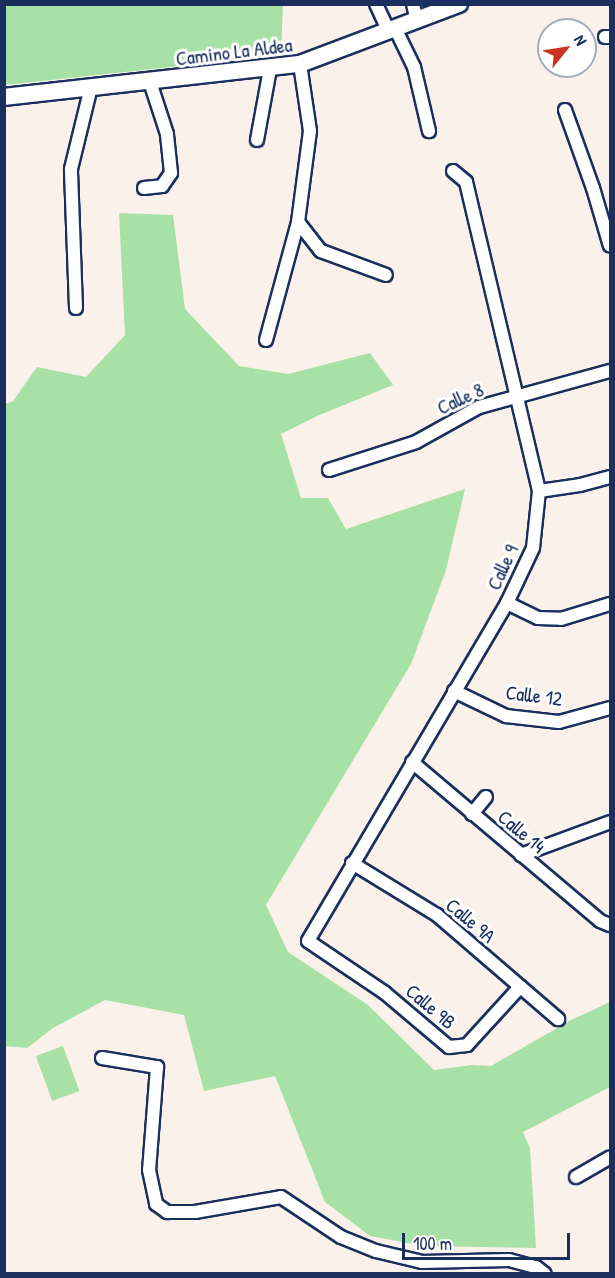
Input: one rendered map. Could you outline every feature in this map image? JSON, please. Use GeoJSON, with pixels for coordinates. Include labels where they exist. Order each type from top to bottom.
{"type":"FeatureCollection","features":[{"type":"Feature","properties":{"kind":"street"},"geometry":{"type":"LineString","coordinates":[[376,4],[414,67],[429,131]]}},
{"type":"Feature","properties":{"kind":"street"},"geometry":{"type":"LineString","coordinates":[[413,4],[417,22]]}},
{"type":"Feature","properties":{"kind":"street","name":"Camino La Aldea"},"geometry":{"type":"LineString","coordinates":[[4,97],[300,64],[417,22],[459,4]]}},
{"type":"Feature","properties":{"kind":"street"},"geometry":{"type":"LineString","coordinates":[[266,340],[298,222],[310,130],[300,64]]}},
{"type":"Feature","properties":{"kind":"street"},"geometry":{"type":"LineString","coordinates":[[256,140],[270,69]]}},
{"type":"Feature","properties":{"kind":"street"},"geometry":{"type":"LineString","coordinates":[[144,188],[162,186],[171,173],[167,134],[150,82]]}},
{"type":"Feature","properties":{"kind":"street"},"geometry":{"type":"LineString","coordinates":[[76,308],[71,169],[91,87]]}},
{"type":"Feature","properties":{"kind":"street"},"geometry":{"type":"LineString","coordinates":[[565,110],[593,188],[610,246]]}},
{"type":"Feature","properties":{"kind":"street","name":"Calle 9"},"geometry":{"type":"LineString","coordinates":[[308,941],[507,603],[533,548],[538,491],[518,396],[466,182],[453,171]]}},
{"type":"Feature","properties":{"kind":"street"},"geometry":{"type":"LineString","coordinates":[[298,222],[321,251],[386,275]]}},
{"type":"Feature","properties":{"kind":"street","name":"Calle 8"},"geometry":{"type":"LineString","coordinates":[[329,470],[416,442],[479,407],[610,371]]}},
{"type":"Feature","properties":{"kind":"street"},"geometry":{"type":"LineString","coordinates":[[538,491],[580,485],[610,477]]}},
{"type":"Feature","properties":{"kind":"street"},"geometry":{"type":"LineString","coordinates":[[507,603],[538,618],[561,620],[610,604]]}},
{"type":"Feature","properties":{"kind":"street","name":"Calle 12"},"geometry":{"type":"LineString","coordinates":[[454,691],[506,716],[559,722],[610,708]]}},
{"type":"Feature","properties":{"kind":"street","name":"Calle 14"},"geometry":{"type":"LineString","coordinates":[[412,762],[600,921],[610,925]]}},
{"type":"Feature","properties":{"kind":"street"},"geometry":{"type":"LineString","coordinates":[[472,814],[486,797]]}},
{"type":"Feature","properties":{"kind":"street"},"geometry":{"type":"LineString","coordinates":[[521,855],[610,822]]}},
{"type":"Feature","properties":{"kind":"street","name":"Calle 9A"},"geometry":{"type":"LineString","coordinates":[[352,863],[436,915],[558,1019]]}},
{"type":"Feature","properties":{"kind":"street","name":"Calle 9B"},"geometry":{"type":"LineString","coordinates":[[308,941],[385,993],[449,1047],[467,1045],[520,987]]}},
{"type":"Feature","properties":{"kind":"street"},"geometry":{"type":"LineString","coordinates":[[102,1058],[157,1067],[149,1170],[156,1204],[167,1212],[195,1212],[280,1197],[341,1237],[376,1251],[422,1262],[509,1260],[536,1267],[545,1274]]}},
{"type":"Feature","properties":{"kind":"street"},"geometry":{"type":"LineString","coordinates":[[576,1177],[610,1157]]}},
{"type":"Feature","properties":{"kind":"green space"},"geometry":{"type":"Polygon","coordinates":[[[4,5],[283,5],[281,55],[5,85],[4,5]]]}},
{"type":"Feature","properties":{"kind":"green space"},"geometry":{"type":"Polygon","coordinates":[[[119,213],[173,215],[185,309],[239,366],[288,374],[370,353],[393,385],[317,416],[281,434],[301,498],[328,498],[346,529],[465,489],[446,570],[411,664],[266,905],[288,952],[368,1005],[434,1070],[472,1065],[491,1066],[571,1020],[610,1002],[610,1087],[523,1132],[530,1148],[536,1248],[423,1246],[370,1236],[325,1202],[275,1076],[204,1091],[184,1015],[105,1000],[53,1028],[27,1048],[5,1046],[5,404],[13,401],[37,367],[86,377],[125,335],[119,213]]]}},
{"type":"Feature","properties":{"kind":"green space"},"geometry":{"type":"Polygon","coordinates":[[[63,1046],[79,1091],[52,1101],[36,1056],[63,1046]]]}}]}
